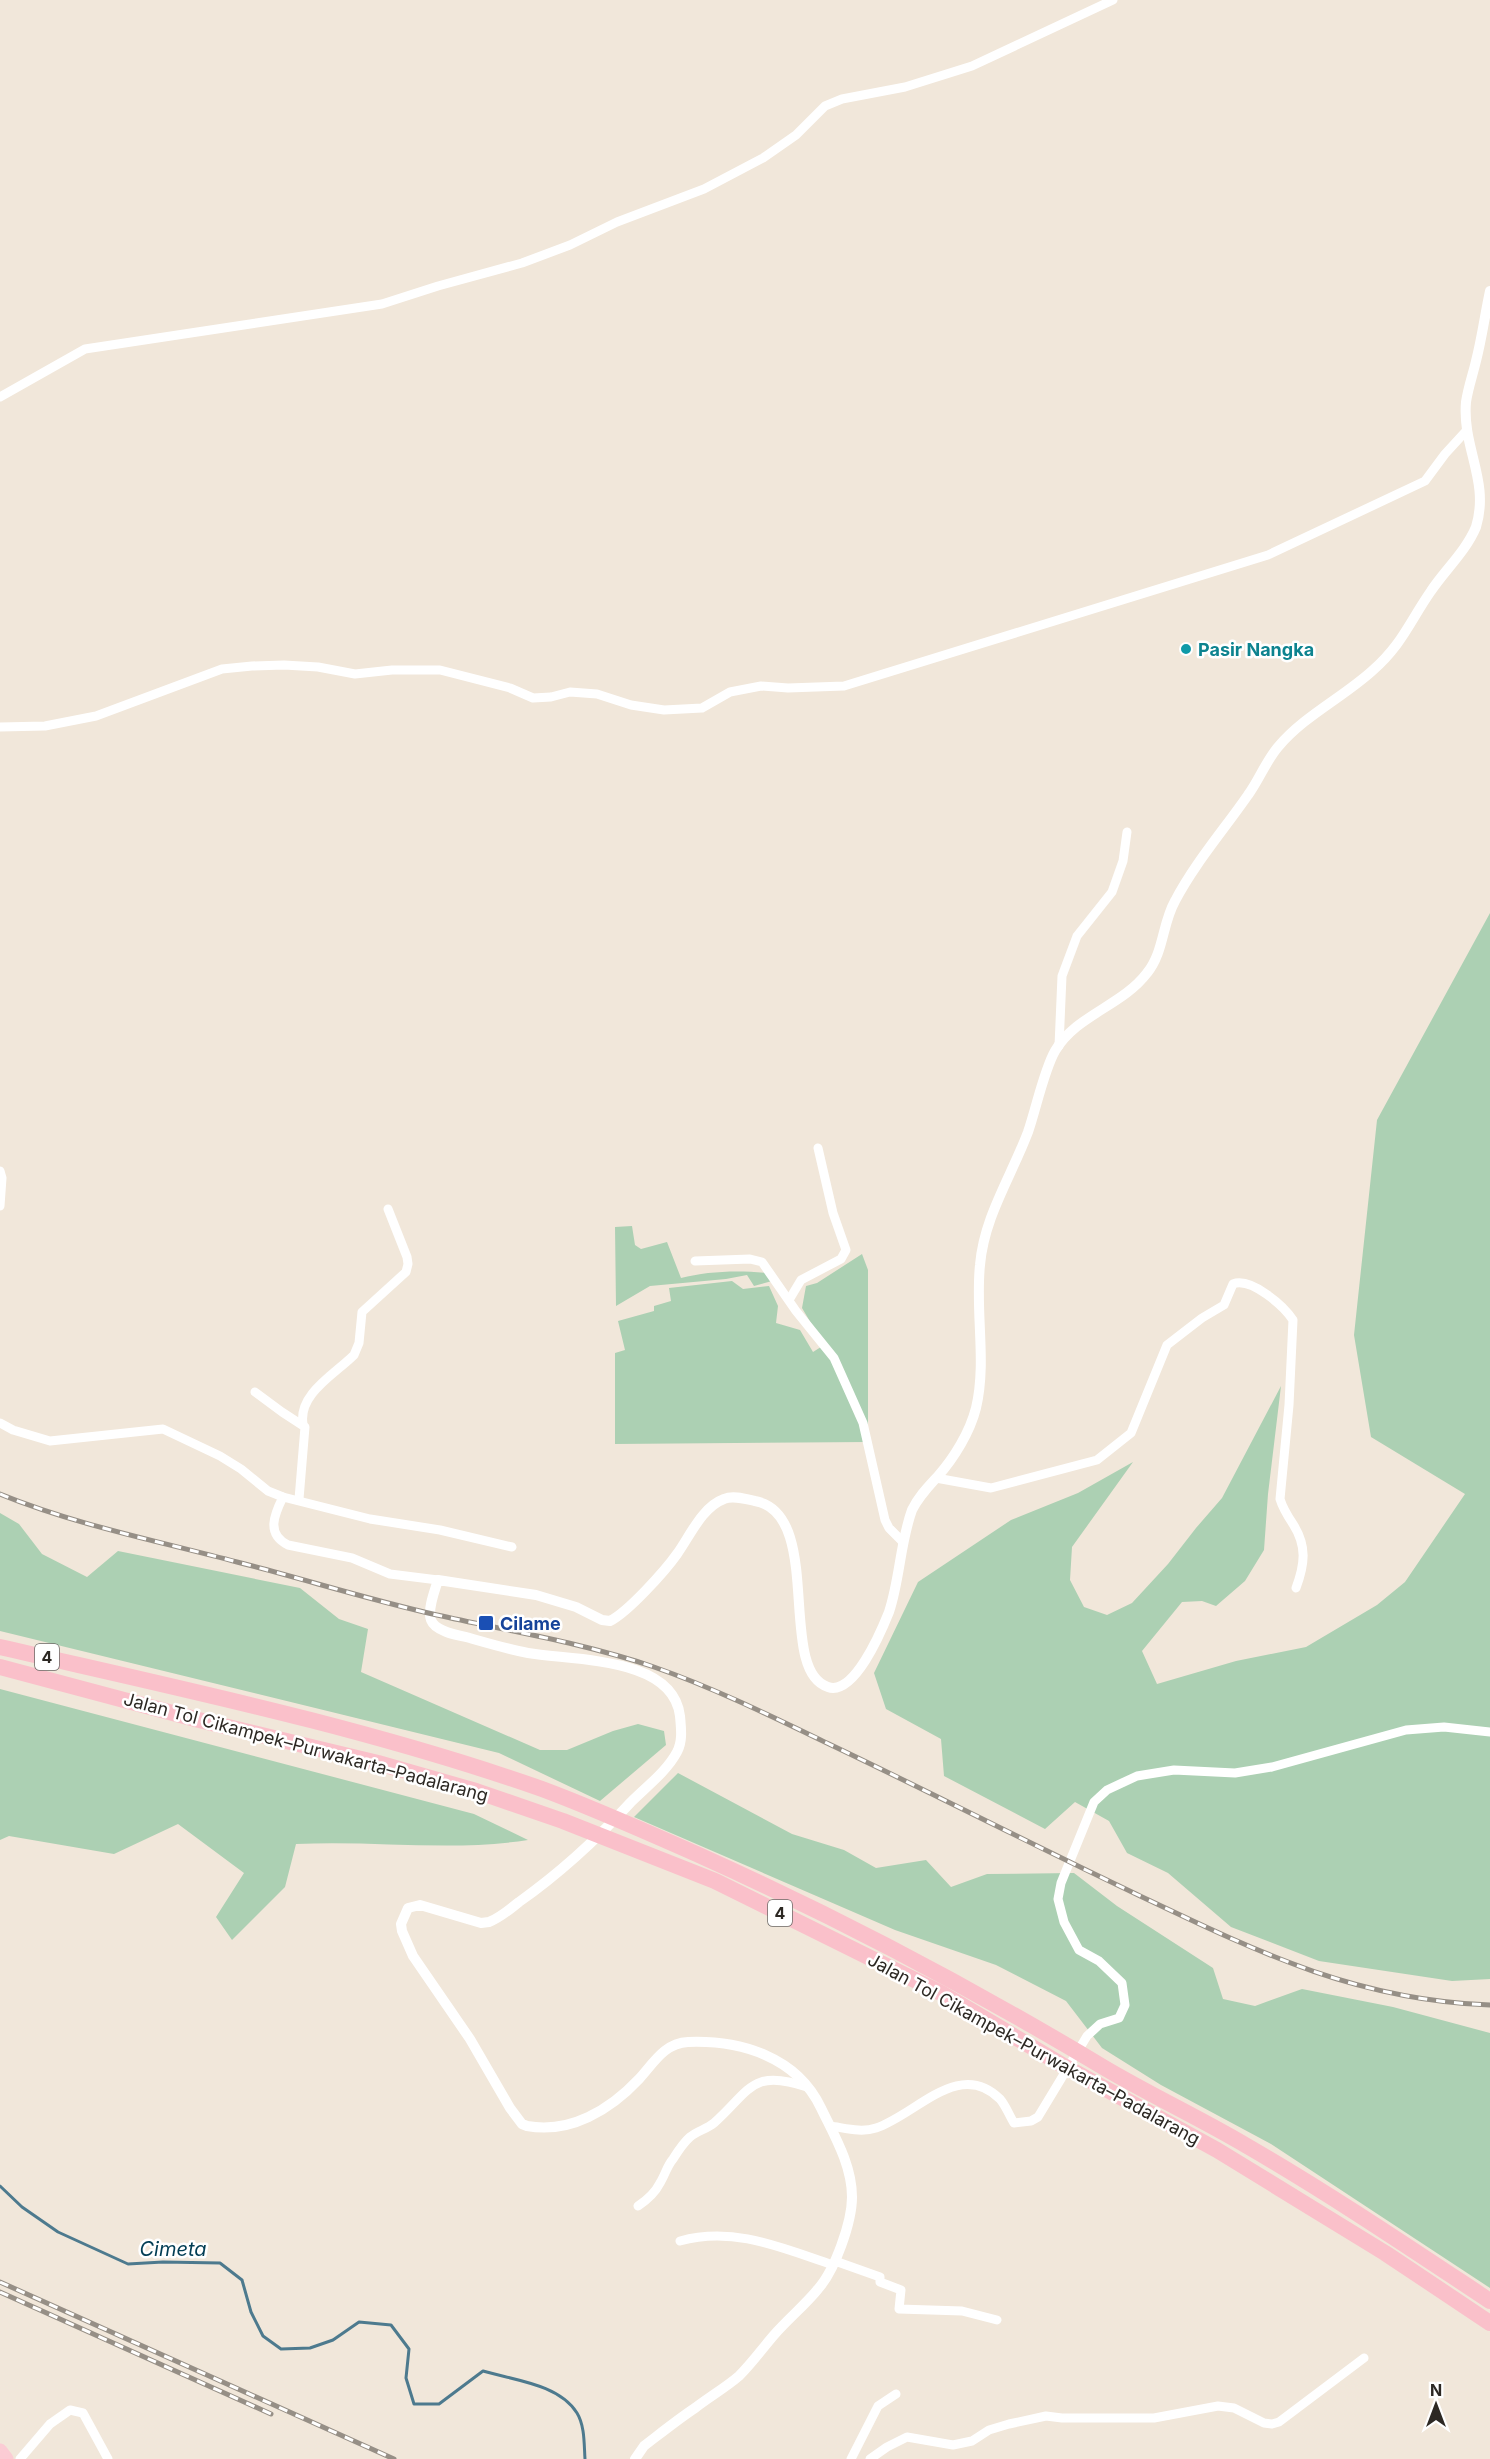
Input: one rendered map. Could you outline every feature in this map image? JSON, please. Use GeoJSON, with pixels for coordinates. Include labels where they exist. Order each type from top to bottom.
{"type":"FeatureCollection","features":[{"type":"Feature","properties":{"kind":"highway","name":"Jalan Tol Cikampek–Purwakarta–Padalarang"},"geometry":{"type":"LineString","coordinates":[[0,1647],[105,1670],[389,1740],[544,1790],[681,1847],[858,1930],[1048,2033],[1107,2069],[1186,2111],[1285,2169],[1490,2301]]}},
{"type":"Feature","properties":{"kind":"highway","name":"Jalan Tol Cikampek–Purwakarta–Padalarang"},"geometry":{"type":"LineString","coordinates":[[0,1667],[200,1720],[378,1763],[476,1791],[564,1821],[715,1881],[943,1994],[1064,2066],[1218,2150],[1385,2253],[1490,2323]]}},
{"type":"Feature","properties":{"kind":"highway"},"geometry":{"type":"LineString","coordinates":[[0,2451],[6,2459]]}},
{"type":"Feature","properties":{"kind":"street"},"geometry":{"type":"LineString","coordinates":[[0,397],[85,349],[382,304],[522,263],[570,245],[617,222],[704,189],[763,159],[796,135],[825,106],[842,99],[904,87],[972,66],[1113,0]]}},
{"type":"Feature","properties":{"kind":"street"},"geometry":{"type":"LineString","coordinates":[[283,1497],[275,1512],[273,1525],[275,1535],[288,1545],[352,1558],[390,1574],[536,1595],[576,1607],[602,1620],[610,1621],[662,1573],[703,1516],[717,1503],[732,1497],[758,1501],[769,1505],[791,1536],[808,1665],[824,1686],[836,1689],[848,1684],[856,1675],[889,1610],[908,1521],[918,1497],[936,1478],[969,1427],[976,1408],[979,1371],[979,1269],[986,1227],[1026,1136],[1054,1054],[1069,1034],[1121,999],[1146,975],[1157,956],[1166,921],[1180,891],[1194,867],[1250,793],[1277,748],[1293,732],[1375,669],[1400,642],[1430,593],[1466,544],[1479,519],[1484,491],[1482,475],[1467,430],[1466,402],[1490,291]]}},
{"type":"Feature","properties":{"kind":"street"},"geometry":{"type":"LineString","coordinates":[[0,727],[45,726],[96,716],[222,669],[252,666],[318,668],[356,674],[392,670],[440,670],[510,688],[533,698],[551,698],[570,693],[597,694],[631,705],[664,710],[702,708],[730,693],[761,686],[788,688],[844,686],[1268,555],[1425,481],[1467,430]]}},
{"type":"Feature","properties":{"kind":"street"},"geometry":{"type":"LineString","coordinates":[[1059,1046],[1062,976],[1077,936],[1112,892],[1123,861],[1127,831]]}},
{"type":"Feature","properties":{"kind":"street"},"geometry":{"type":"LineString","coordinates":[[789,1300],[801,1280],[841,1259],[846,1250],[832,1213],[818,1148]]}},
{"type":"Feature","properties":{"kind":"street"},"geometry":{"type":"LineString","coordinates":[[0,1171],[2,1178],[0,1206]]}},
{"type":"Feature","properties":{"kind":"street"},"geometry":{"type":"LineString","coordinates":[[299,1499],[306,1431],[302,1414],[306,1402],[354,1355],[357,1349],[362,1312],[406,1272],[408,1264],[406,1257],[388,1209]]}},
{"type":"Feature","properties":{"kind":"street"},"geometry":{"type":"LineString","coordinates":[[695,1261],[750,1259],[762,1262],[834,1358],[863,1423],[885,1520],[889,1528],[903,1542]]}},
{"type":"Feature","properties":{"kind":"street"},"geometry":{"type":"LineString","coordinates":[[936,1478],[991,1488],[1097,1460],[1131,1433],[1167,1345],[1202,1318],[1224,1305],[1233,1284],[1243,1283],[1259,1290],[1277,1303],[1293,1320],[1289,1405],[1280,1499],[1283,1511],[1297,1531],[1304,1549],[1304,1567],[1296,1588]]}},
{"type":"Feature","properties":{"kind":"street"},"geometry":{"type":"LineString","coordinates":[[255,1392],[303,1424]]}},
{"type":"Feature","properties":{"kind":"street"},"geometry":{"type":"LineString","coordinates":[[0,1423],[13,1430],[50,1441],[163,1429],[220,1456],[242,1469],[268,1491],[283,1497],[299,1499],[370,1519],[440,1530],[512,1547]]}},
{"type":"Feature","properties":{"kind":"street"},"geometry":{"type":"LineString","coordinates":[[438,1580],[430,1614],[430,1620],[435,1626],[445,1631],[528,1653],[596,1661],[656,1678],[676,1699],[679,1709],[680,1743],[677,1752],[610,1825],[545,1884],[489,1923],[481,1923],[414,1905],[408,1908],[401,1924],[413,1956],[448,2005],[510,2108],[522,2124],[539,2128],[553,2128],[581,2120],[620,2097],[658,2056],[684,2042],[715,2042],[752,2049],[795,2071],[810,2087],[844,2158],[852,2196],[850,2213],[834,2263],[819,2288],[738,2376],[644,2446],[635,2459]]}},
{"type":"Feature","properties":{"kind":"street"},"geometry":{"type":"LineString","coordinates":[[830,2126],[857,2130],[878,2127],[907,2113],[949,2086],[961,2084],[978,2086],[991,2092],[1006,2107],[1014,2123],[1038,2117],[1087,2036],[1100,2024],[1119,2018],[1125,2005],[1122,1983],[1100,1961],[1078,1950],[1064,1922],[1058,1899],[1062,1883],[1094,1802],[1107,1790],[1137,1776],[1174,1770],[1234,1773],[1272,1767],[1406,1730],[1444,1727],[1490,1732]]}},
{"type":"Feature","properties":{"kind":"street"},"geometry":{"type":"LineString","coordinates":[[638,2206],[650,2197],[661,2183],[668,2165],[691,2136],[712,2125],[747,2088],[773,2080],[789,2081],[810,2087]]}},
{"type":"Feature","properties":{"kind":"street"},"geometry":{"type":"LineString","coordinates":[[680,2241],[696,2237],[747,2237],[880,2277],[880,2282],[901,2290],[899,2310],[962,2311],[997,2320]]}},
{"type":"Feature","properties":{"kind":"street"},"geometry":{"type":"LineString","coordinates":[[870,2459],[907,2437],[953,2445],[972,2441],[989,2430],[1046,2416],[1154,2418],[1218,2406],[1234,2409],[1256,2420],[1272,2424],[1279,2422],[1364,2358]]}},
{"type":"Feature","properties":{"kind":"street"},"geometry":{"type":"LineString","coordinates":[[851,2459],[878,2406],[896,2394]]}},
{"type":"Feature","properties":{"kind":"street"},"geometry":{"type":"LineString","coordinates":[[20,2459],[50,2424],[70,2410],[83,2413],[108,2459]]}},
{"type":"Feature","properties":{"kind":"green space"},"geometry":{"type":"Polygon","coordinates":[[[1490,913],[1490,1979],[1452,1981],[1319,1961],[1231,1927],[1168,1873],[1127,1853],[1109,1821],[1075,1802],[1045,1829],[944,1776],[941,1739],[886,1709],[874,1673],[918,1582],[1011,1520],[1078,1493],[1133,1462],[1072,1547],[1070,1580],[1084,1607],[1107,1615],[1132,1603],[1168,1564],[1222,1498],[1281,1386],[1264,1550],[1245,1581],[1216,1606],[1202,1601],[1182,1602],[1142,1651],[1157,1684],[1236,1661],[1306,1647],[1377,1605],[1405,1582],[1465,1494],[1371,1437],[1354,1335],[1377,1120],[1490,913]]]}},
{"type":"Feature","properties":{"kind":"green space"},"geometry":{"type":"Polygon","coordinates":[[[632,1226],[635,1245],[641,1249],[667,1242],[681,1278],[712,1273],[745,1272],[767,1273],[772,1281],[754,1286],[747,1275],[650,1286],[616,1306],[615,1227],[632,1226]]]}},
{"type":"Feature","properties":{"kind":"green space"},"geometry":{"type":"Polygon","coordinates":[[[862,1254],[868,1270],[868,1442],[615,1444],[615,1353],[625,1350],[618,1321],[654,1311],[654,1306],[671,1301],[669,1288],[732,1281],[743,1289],[769,1286],[778,1306],[776,1323],[800,1330],[813,1352],[824,1345],[802,1308],[806,1286],[817,1283],[862,1254]]]}},
{"type":"Feature","properties":{"kind":"green space"},"geometry":{"type":"Polygon","coordinates":[[[0,1513],[19,1524],[42,1554],[87,1577],[118,1551],[300,1588],[339,1619],[368,1629],[361,1672],[540,1750],[567,1750],[613,1731],[638,1724],[664,1731],[666,1745],[600,1801],[499,1753],[0,1631],[0,1513]]]}},
{"type":"Feature","properties":{"kind":"green space"},"geometry":{"type":"Polygon","coordinates":[[[0,1689],[474,1814],[528,1840],[471,1845],[296,1844],[285,1887],[232,1940],[216,1917],[244,1873],[178,1824],[114,1854],[9,1836],[0,1840],[0,1689]]]}},
{"type":"Feature","properties":{"kind":"green space"},"geometry":{"type":"Polygon","coordinates":[[[678,1773],[792,1834],[844,1850],[876,1868],[926,1860],[951,1887],[987,1874],[1074,1873],[1117,1906],[1213,1968],[1223,1999],[1255,2006],[1302,1989],[1393,2007],[1490,2033],[1490,2288],[1271,2144],[1161,2085],[1102,2048],[1066,2001],[996,1965],[895,1930],[634,1817],[678,1773]]]}},
{"type":"Feature","properties":{"kind":"waterway","name":"Cimeta"},"geometry":{"type":"LineString","coordinates":[[0,2186],[22,2207],[58,2232],[128,2264],[220,2263],[242,2280],[251,2312],[263,2336],[281,2349],[310,2348],[333,2340],[359,2322],[391,2325],[409,2349],[406,2378],[414,2404],[439,2404],[483,2371],[547,2389],[569,2403],[580,2418],[585,2459]]}},
{"type":"Feature","properties":{"kind":"railway"},"geometry":{"type":"LineString","coordinates":[[0,1494],[58,1515],[117,1532],[412,1609],[574,1644],[654,1667],[764,1713],[1136,1894],[1265,1953],[1350,1983],[1394,1994],[1490,2005]]}},
{"type":"Feature","properties":{"kind":"railway"},"geometry":{"type":"LineString","coordinates":[[0,2282],[394,2459]]}},
{"type":"Feature","properties":{"kind":"railway"},"geometry":{"type":"LineString","coordinates":[[0,2292],[271,2414]]}},
{"type":"Feature","properties":{"kind":"place","name":"Pasir Nangka"},"geometry":{"type":"Point","coordinates":[1186,649]}},
{"type":"Feature","properties":{"kind":"place","name":"Cilame"},"geometry":{"type":"Point","coordinates":[486,1623]}}]}
